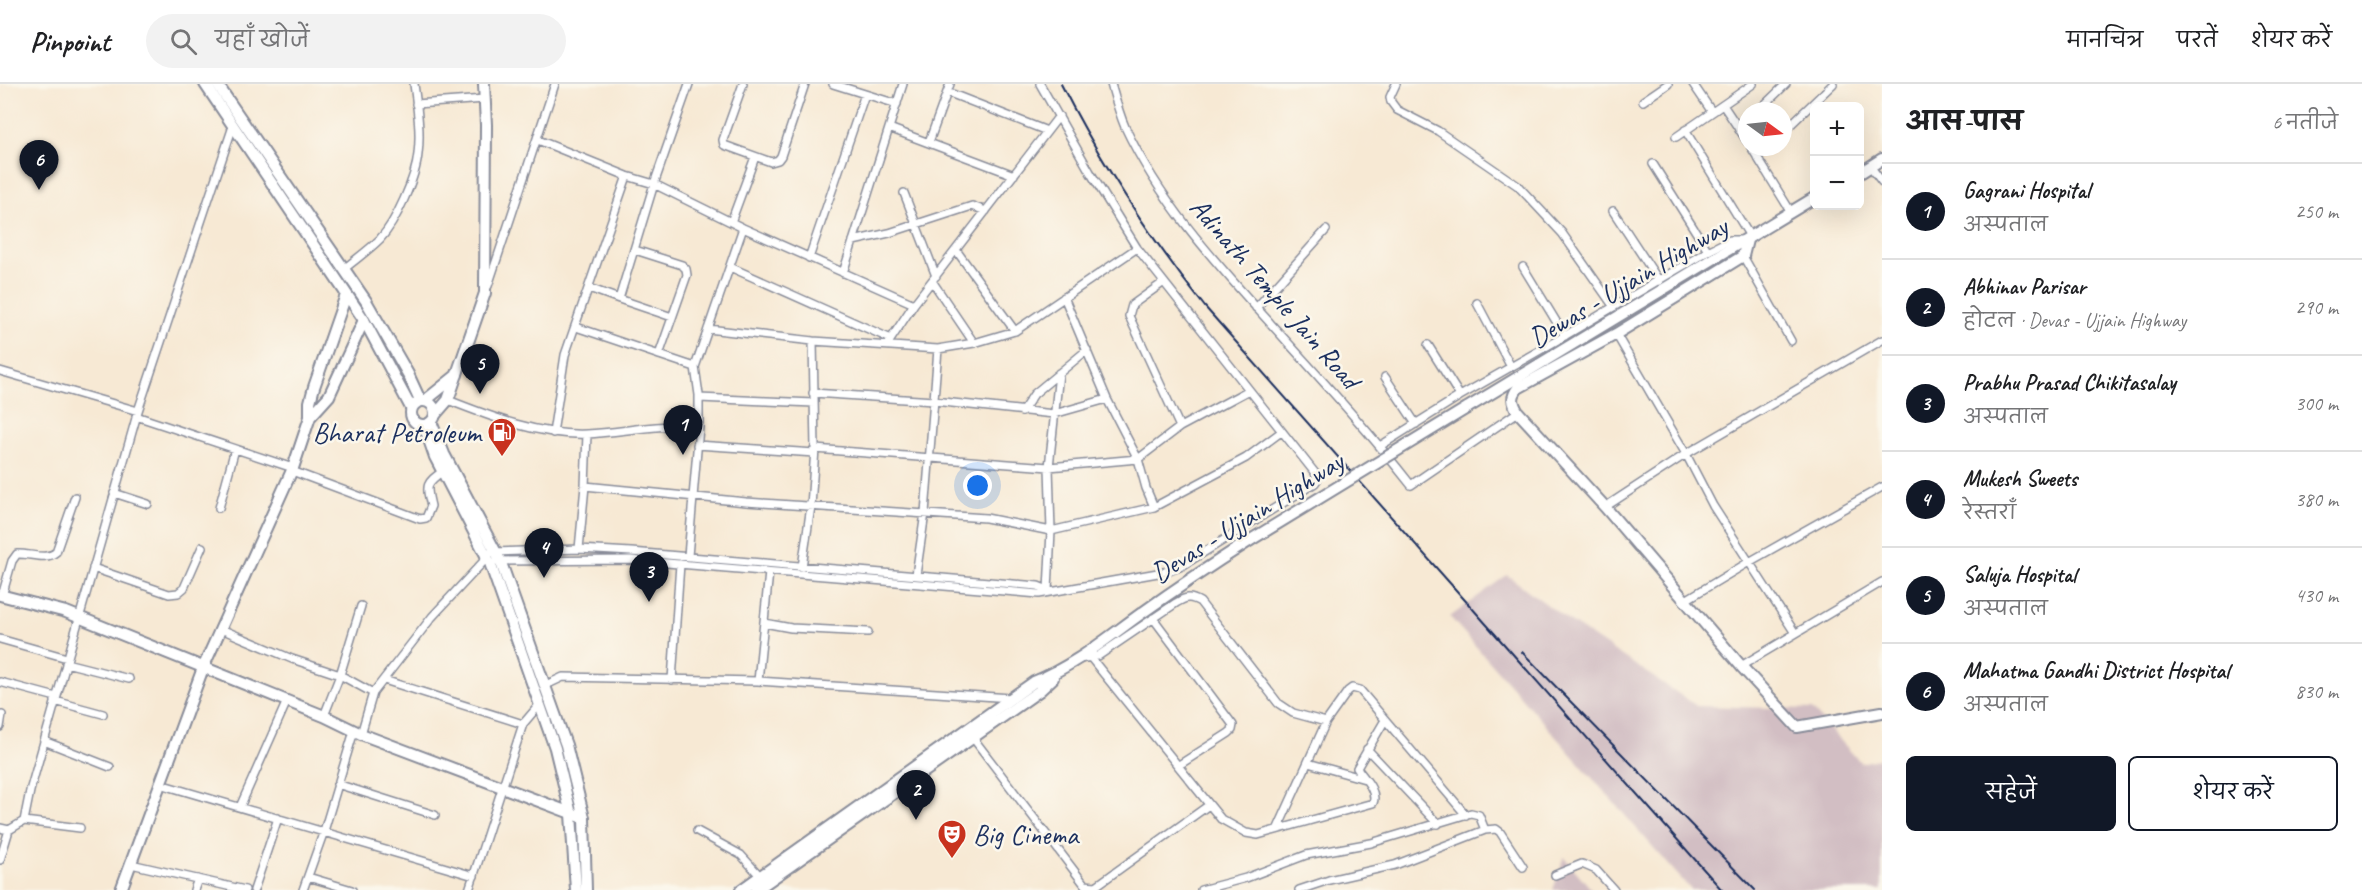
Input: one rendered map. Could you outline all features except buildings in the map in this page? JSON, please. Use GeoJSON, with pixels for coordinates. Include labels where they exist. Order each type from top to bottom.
{"type":"FeatureCollection","features":[{"type":"Feature","properties":{"kind":"main road"},"geometry":{"type":"LineString","coordinates":[[205,84],[364,320],[411,408],[412,419],[415,422],[430,421],[448,400],[485,293],[484,84]]}},
{"type":"Feature","properties":{"kind":"main road"},"geometry":{"type":"LineString","coordinates":[[217,84],[366,301],[423,400],[435,409],[430,421],[443,471],[491,558],[555,748],[571,814],[576,890]]}},
{"type":"Feature","properties":{"kind":"main road"},"geometry":{"type":"LineString","coordinates":[[1864,170],[1882,159]]}},
{"type":"Feature","properties":{"kind":"main road","name":"Dewas - Ujjain Highway"},"geometry":{"type":"LineString","coordinates":[[1467,408],[1810,201]]}},
{"type":"Feature","properties":{"kind":"main road"},"geometry":{"type":"LineString","coordinates":[[1749,239],[1743,256],[1616,334],[1518,388],[1512,401],[1518,412],[1605,507],[1684,601],[1797,727],[1882,712]]}},
{"type":"Feature","properties":{"kind":"main road"},"geometry":{"type":"LineString","coordinates":[[121,890],[203,668],[293,469],[310,417],[310,402],[314,387],[346,295]]}},
{"type":"Feature","properties":{"kind":"main road"},"geometry":{"type":"LineString","coordinates":[[310,417],[328,396],[364,320]]}},
{"type":"Feature","properties":{"kind":"main road"},"geometry":{"type":"LineString","coordinates":[[411,408],[458,375]]}},
{"type":"Feature","properties":{"kind":"main road","name":"Devas - Ujjain Highway"},"geometry":{"type":"LineString","coordinates":[[756,890],[764,879],[1034,682],[1057,673],[1184,583],[1467,408]]}},
{"type":"Feature","properties":{"kind":"main road"},"geometry":{"type":"LineString","coordinates":[[430,421],[546,685],[571,763],[584,818],[586,890]]}},
{"type":"Feature","properties":{"kind":"main road"},"geometry":{"type":"LineString","coordinates":[[1,595],[79,617],[324,716],[357,732],[584,818]]}},
{"type":"Feature","properties":{"kind":"main road","name":"Devas - Ujjain Highway"},"geometry":{"type":"LineString","coordinates":[[741,890],[764,879],[973,738],[1039,691],[1057,673]]}},
{"type":"Feature","properties":{"kind":"street"},"geometry":{"type":"LineString","coordinates":[[344,269],[380,239],[390,226],[404,199],[418,156],[419,135],[414,84]]}},
{"type":"Feature","properties":{"kind":"street"},"geometry":{"type":"LineString","coordinates":[[485,293],[555,84]]}},
{"type":"Feature","properties":{"kind":"street"},"geometry":{"type":"LineString","coordinates":[[619,299],[654,184],[689,84]]}},
{"type":"Feature","properties":{"kind":"street"},"geometry":{"type":"LineString","coordinates":[[743,84],[723,140],[724,145],[771,162],[782,156],[805,84]]}},
{"type":"Feature","properties":{"kind":"street"},"geometry":{"type":"LineString","coordinates":[[833,84],[853,87],[865,94],[897,104]]}},
{"type":"Feature","properties":{"kind":"street"},"geometry":{"type":"LineString","coordinates":[[843,273],[903,84]]}},
{"type":"Feature","properties":{"kind":"street"},"geometry":{"type":"LineString","coordinates":[[491,558],[631,560],[1039,594],[1169,571],[1182,566],[1312,486],[1317,480],[1315,473],[1137,248],[1040,84]]}},
{"type":"Feature","properties":{"kind":"street","name":"Adinath Temple Jain Road"},"geometry":{"type":"LineString","coordinates":[[1111,84],[1124,125],[1141,159],[1178,215],[1225,275],[1380,446],[1411,485],[1518,412]]}},
{"type":"Feature","properties":{"kind":"street"},"geometry":{"type":"LineString","coordinates":[[1396,84],[1390,97],[1397,110],[1438,131],[1518,186],[1563,233],[1614,307]]}},
{"type":"Feature","properties":{"kind":"street"},"geometry":{"type":"LineString","coordinates":[[1643,101],[1668,84]]}},
{"type":"Feature","properties":{"kind":"street"},"geometry":{"type":"LineString","coordinates":[[1693,84],[1712,112]]}},
{"type":"Feature","properties":{"kind":"street"},"geometry":{"type":"LineString","coordinates":[[1676,137],[1753,84]]}},
{"type":"Feature","properties":{"kind":"street"},"geometry":{"type":"LineString","coordinates":[[1767,102],[1785,84]]}},
{"type":"Feature","properties":{"kind":"street"},"geometry":{"type":"LineString","coordinates":[[1792,123],[1833,84]]}},
{"type":"Feature","properties":{"kind":"street"},"geometry":{"type":"LineString","coordinates":[[929,142],[948,88],[1047,131]]}},
{"type":"Feature","properties":{"kind":"street"},"geometry":{"type":"LineString","coordinates":[[809,258],[865,94]]}},
{"type":"Feature","properties":{"kind":"street"},"geometry":{"type":"LineString","coordinates":[[416,104],[485,99]]}},
{"type":"Feature","properties":{"kind":"street"},"geometry":{"type":"LineString","coordinates":[[1723,105],[1738,128]]}},
{"type":"Feature","properties":{"kind":"street"},"geometry":{"type":"LineString","coordinates":[[889,342],[914,304],[1059,116]]}},
{"type":"Feature","properties":{"kind":"street"},"geometry":{"type":"LineString","coordinates":[[24,821],[44,741],[137,414],[233,126]]}},
{"type":"Feature","properties":{"kind":"street"},"geometry":{"type":"LineString","coordinates":[[889,128],[1014,175]]}},
{"type":"Feature","properties":{"kind":"street"},"geometry":{"type":"LineString","coordinates":[[1380,446],[1460,396],[1708,251],[1730,240],[1749,239],[1685,130]]}},
{"type":"Feature","properties":{"kind":"street"},"geometry":{"type":"LineString","coordinates":[[538,140],[627,176],[654,184],[731,222],[914,304]]}},
{"type":"Feature","properties":{"kind":"street"},"geometry":{"type":"LineString","coordinates":[[731,222],[755,157]]}},
{"type":"Feature","properties":{"kind":"street"},"geometry":{"type":"LineString","coordinates":[[1757,157],[1791,212]]}},
{"type":"Feature","properties":{"kind":"street"},"geometry":{"type":"LineString","coordinates":[[1653,164],[1708,251]]}},
{"type":"Feature","properties":{"kind":"street"},"geometry":{"type":"LineString","coordinates":[[1870,166],[1882,182]]}},
{"type":"Feature","properties":{"kind":"street"},"geometry":{"type":"LineString","coordinates":[[553,433],[566,356],[627,176]]}},
{"type":"Feature","properties":{"kind":"street"},"geometry":{"type":"LineString","coordinates":[[904,193],[934,278],[974,343]]}},
{"type":"Feature","properties":{"kind":"street"},"geometry":{"type":"LineString","coordinates":[[853,241],[972,206],[986,211]]}},
{"type":"Feature","properties":{"kind":"street"},"geometry":{"type":"LineString","coordinates":[[1613,211],[1659,281]]}},
{"type":"Feature","properties":{"kind":"street"},"geometry":{"type":"LineString","coordinates":[[688,556],[699,428],[699,398],[695,367],[744,228]]}},
{"type":"Feature","properties":{"kind":"street"},"geometry":{"type":"LineString","coordinates":[[1257,308],[1326,230]]}},
{"type":"Feature","properties":{"kind":"street"},"geometry":{"type":"LineString","coordinates":[[708,329],[813,341],[889,342],[938,349],[974,343],[1015,331],[1137,248]]}},
{"type":"Feature","properties":{"kind":"street"},"geometry":{"type":"LineString","coordinates":[[635,250],[682,265],[686,269],[687,275],[659,355]]}},
{"type":"Feature","properties":{"kind":"street"},"geometry":{"type":"LineString","coordinates":[[956,250],[1015,331]]}},
{"type":"Feature","properties":{"kind":"street"},"geometry":{"type":"LineString","coordinates":[[1743,256],[1791,341]]}},
{"type":"Feature","properties":{"kind":"street"},"geometry":{"type":"LineString","coordinates":[[730,267],[889,342]]}},
{"type":"Feature","properties":{"kind":"street"},"geometry":{"type":"LineString","coordinates":[[1523,267],[1565,336]]}},
{"type":"Feature","properties":{"kind":"street"},"geometry":{"type":"LineString","coordinates":[[1164,282],[1132,305],[1130,316],[1180,427]]}},
{"type":"Feature","properties":{"kind":"street"},"geometry":{"type":"LineString","coordinates":[[589,288],[672,317]]}},
{"type":"Feature","properties":{"kind":"street"},"geometry":{"type":"LineString","coordinates":[[1064,297],[1107,399],[1138,459],[1154,507]]}},
{"type":"Feature","properties":{"kind":"street"},"geometry":{"type":"LineString","coordinates":[[1477,303],[1511,367]]}},
{"type":"Feature","properties":{"kind":"street"},"geometry":{"type":"LineString","coordinates":[[576,327],[695,367]]}},
{"type":"Feature","properties":{"kind":"street"},"geometry":{"type":"LineString","coordinates":[[1616,334],[1686,454],[1713,506],[1795,633]]}},
{"type":"Feature","properties":{"kind":"street"},"geometry":{"type":"LineString","coordinates":[[1605,507],[1686,454],[1882,340]]}},
{"type":"Feature","properties":{"kind":"street"},"geometry":{"type":"LineString","coordinates":[[802,567],[811,506],[815,451],[813,341]]}},
{"type":"Feature","properties":{"kind":"street"},"geometry":{"type":"LineString","coordinates":[[1428,345],[1460,396]]}},
{"type":"Feature","properties":{"kind":"street"},"geometry":{"type":"LineString","coordinates":[[916,575],[925,513],[938,349]]}},
{"type":"Feature","properties":{"kind":"street"},"geometry":{"type":"LineString","coordinates":[[1022,412],[1034,394],[1087,350]]}},
{"type":"Feature","properties":{"kind":"street"},"geometry":{"type":"LineString","coordinates":[[0,371],[137,414],[293,469],[420,519],[426,518],[432,506],[428,484],[443,471]]}},
{"type":"Feature","properties":{"kind":"street"},"geometry":{"type":"LineString","coordinates":[[1048,591],[1052,531],[1049,467],[1059,373]]}},
{"type":"Feature","properties":{"kind":"street"},"geometry":{"type":"LineString","coordinates":[[1385,377],[1416,424]]}},
{"type":"Feature","properties":{"kind":"street"},"geometry":{"type":"LineString","coordinates":[[697,445],[930,457],[1049,467],[1138,459],[1180,427],[1249,390]]}},
{"type":"Feature","properties":{"kind":"street"},"geometry":{"type":"LineString","coordinates":[[813,393],[934,401],[1054,414],[1107,399]]}},
{"type":"Feature","properties":{"kind":"street"},"geometry":{"type":"LineString","coordinates":[[699,398],[814,403]]}},
{"type":"Feature","properties":{"kind":"street"},"geometry":{"type":"LineString","coordinates":[[448,400],[487,416],[553,433],[587,434],[659,426],[699,428]]}},
{"type":"Feature","properties":{"kind":"street"},"geometry":{"type":"LineString","coordinates":[[585,486],[811,506],[986,518],[1052,531],[1154,507],[1246,458],[1281,432]]}},
{"type":"Feature","properties":{"kind":"street"},"geometry":{"type":"LineString","coordinates":[[579,549],[587,434]]}},
{"type":"Feature","properties":{"kind":"street"},"geometry":{"type":"LineString","coordinates":[[219,508],[236,449]]}},
{"type":"Feature","properties":{"kind":"street"},"geometry":{"type":"LineString","coordinates":[[1684,601],[1882,487]]}},
{"type":"Feature","properties":{"kind":"street"},"geometry":{"type":"LineString","coordinates":[[114,493],[148,504]]}},
{"type":"Feature","properties":{"kind":"street"},"geometry":{"type":"LineString","coordinates":[[1,595],[12,561],[17,554],[44,557],[54,555],[75,497]]}},
{"type":"Feature","properties":{"kind":"street"},"geometry":{"type":"LineString","coordinates":[[93,568],[169,594],[178,593],[184,588],[202,547]]}},
{"type":"Feature","properties":{"kind":"street"},"geometry":{"type":"LineString","coordinates":[[303,890],[324,831],[337,784],[373,693],[432,617],[491,558],[579,549],[916,575],[1038,586],[1048,591]]}},
{"type":"Feature","properties":{"kind":"street"},"geometry":{"type":"LineString","coordinates":[[672,680],[680,564]]}},
{"type":"Feature","properties":{"kind":"street"},"geometry":{"type":"LineString","coordinates":[[758,681],[769,572]]}},
{"type":"Feature","properties":{"kind":"street"},"geometry":{"type":"LineString","coordinates":[[1741,666],[1882,582]]}},
{"type":"Feature","properties":{"kind":"street"},"geometry":{"type":"LineString","coordinates":[[1079,659],[1098,656],[1184,598],[1194,598],[1200,602],[1278,703],[1293,714],[1326,722]]}},
{"type":"Feature","properties":{"kind":"street"},"geometry":{"type":"LineString","coordinates":[[324,716],[361,606]]}},
{"type":"Feature","properties":{"kind":"street"},"geometry":{"type":"LineString","coordinates":[[1153,618],[1233,725],[1229,734],[1179,765]]}},
{"type":"Feature","properties":{"kind":"street"},"geometry":{"type":"LineString","coordinates":[[764,623],[791,628],[868,632]]}},
{"type":"Feature","properties":{"kind":"street"},"geometry":{"type":"LineString","coordinates":[[221,629],[292,659],[339,675],[373,693]]}},
{"type":"Feature","properties":{"kind":"street"},"geometry":{"type":"LineString","coordinates":[[0,639],[129,679]]}},
{"type":"Feature","properties":{"kind":"street"},"geometry":{"type":"LineString","coordinates":[[1091,658],[1221,819],[1246,833],[1258,835],[1373,802],[1374,793],[1357,768],[1384,720]]}},
{"type":"Feature","properties":{"kind":"street"},"geometry":{"type":"LineString","coordinates":[[546,685],[563,677],[758,681],[1014,698]]}},
{"type":"Feature","properties":{"kind":"street"},"geometry":{"type":"LineString","coordinates":[[384,680],[523,724]]}},
{"type":"Feature","properties":{"kind":"street"},"geometry":{"type":"LineString","coordinates":[[0,682],[103,714]]}},
{"type":"Feature","properties":{"kind":"street"},"geometry":{"type":"LineString","coordinates":[[1278,828],[1326,722],[1352,688],[1360,690],[1466,815]]}},
{"type":"Feature","properties":{"kind":"street"},"geometry":{"type":"LineString","coordinates":[[240,807],[287,701]]}},
{"type":"Feature","properties":{"kind":"street"},"geometry":{"type":"LineString","coordinates":[[469,890],[523,724],[540,704]]}},
{"type":"Feature","properties":{"kind":"street"},"geometry":{"type":"LineString","coordinates":[[0,727],[2,716]]}},
{"type":"Feature","properties":{"kind":"street"},"geometry":{"type":"LineString","coordinates":[[973,738],[1086,885],[1090,887],[1096,886],[1209,805]]}},
{"type":"Feature","properties":{"kind":"street"},"geometry":{"type":"LineString","coordinates":[[44,741],[110,766]]}},
{"type":"Feature","properties":{"kind":"street"},"geometry":{"type":"LineString","coordinates":[[1367,749],[1438,824]]}},
{"type":"Feature","properties":{"kind":"street"},"geometry":{"type":"LineString","coordinates":[[1308,763],[1365,779]]}},
{"type":"Feature","properties":{"kind":"street"},"geometry":{"type":"LineString","coordinates":[[160,784],[474,876]]}},
{"type":"Feature","properties":{"kind":"street"},"geometry":{"type":"LineString","coordinates":[[337,784],[435,815]]}},
{"type":"Feature","properties":{"kind":"street"},"geometry":{"type":"LineString","coordinates":[[1202,890],[1246,878],[1306,855],[1371,843],[1475,813],[1479,815],[1485,830]]}},
{"type":"Feature","properties":{"kind":"street"},"geometry":{"type":"LineString","coordinates":[[254,890],[278,818]]}},
{"type":"Feature","properties":{"kind":"street"},"geometry":{"type":"LineString","coordinates":[[0,860],[9,830],[24,821],[80,828]]}},
{"type":"Feature","properties":{"kind":"street"},"geometry":{"type":"LineString","coordinates":[[0,828],[9,830]]}},
{"type":"Feature","properties":{"kind":"street"},"geometry":{"type":"LineString","coordinates":[[1299,890],[1329,880],[1395,865],[1485,830],[1496,829],[1500,832],[1523,867]]}},
{"type":"Feature","properties":{"kind":"street"},"geometry":{"type":"LineString","coordinates":[[697,831],[741,855],[764,879]]}},
{"type":"Feature","properties":{"kind":"street"},"geometry":{"type":"LineString","coordinates":[[130,864],[245,890]]}},
{"type":"Feature","properties":{"kind":"street"},"geometry":{"type":"LineString","coordinates":[[1555,875],[1582,864],[1590,866],[1614,890]]}},
{"type":"Feature","properties":{"kind":"street"},"geometry":{"type":"LineString","coordinates":[[308,877],[352,890]]}},
{"type":"Feature","properties":{"kind":"street"},"geometry":{"type":"LineString","coordinates":[[194,890],[198,879]]}},
{"type":"Feature","properties":{"kind":"shaded area"},"geometry":{"type":"Polygon","coordinates":[[[1507,575],[1569,621],[1697,706],[1812,709],[1861,763],[1882,758],[1882,890],[1691,890],[1450,617],[1507,575]]]}},
{"type":"Feature","properties":{"kind":"shaded area"},"geometry":{"type":"Polygon","coordinates":[[[1564,857],[1592,890],[1553,890],[1564,857]]]}},
{"type":"Feature","properties":{"kind":"railway"},"geometry":{"type":"LineString","coordinates":[[1061,84],[1127,199],[1205,307],[1722,890]]}},
{"type":"Feature","properties":{"kind":"railway"},"geometry":{"type":"LineString","coordinates":[[1522,652],[1755,890]]}},
{"type":"Feature","properties":{"kind":"place","name":"Mahatma Gandhi District Hospital"},"geometry":{"type":"Point","coordinates":[39,190]}},
{"type":"Feature","properties":{"kind":"place","name":"Saluja Hospital"},"geometry":{"type":"Point","coordinates":[480,394]}},
{"type":"Feature","properties":{"kind":"place","name":"Gagrani Hospital"},"geometry":{"type":"Point","coordinates":[683,455]}},
{"type":"Feature","properties":{"kind":"place","name":"Bharat Petroleum"},"geometry":{"type":"Point","coordinates":[502,458]}},
{"type":"Feature","properties":{"kind":"place","name":"Mukesh Sweets"},"geometry":{"type":"Point","coordinates":[544,578]}},
{"type":"Feature","properties":{"kind":"place","name":"Prabhu Prasad Chikitasalay"},"geometry":{"type":"Point","coordinates":[649,602]}},
{"type":"Feature","properties":{"kind":"place","name":"Abhinav Parisar"},"geometry":{"type":"Point","coordinates":[916,820]}},
{"type":"Feature","properties":{"kind":"place","name":"Big Cinema"},"geometry":{"type":"Point","coordinates":[952,860]}}]}
